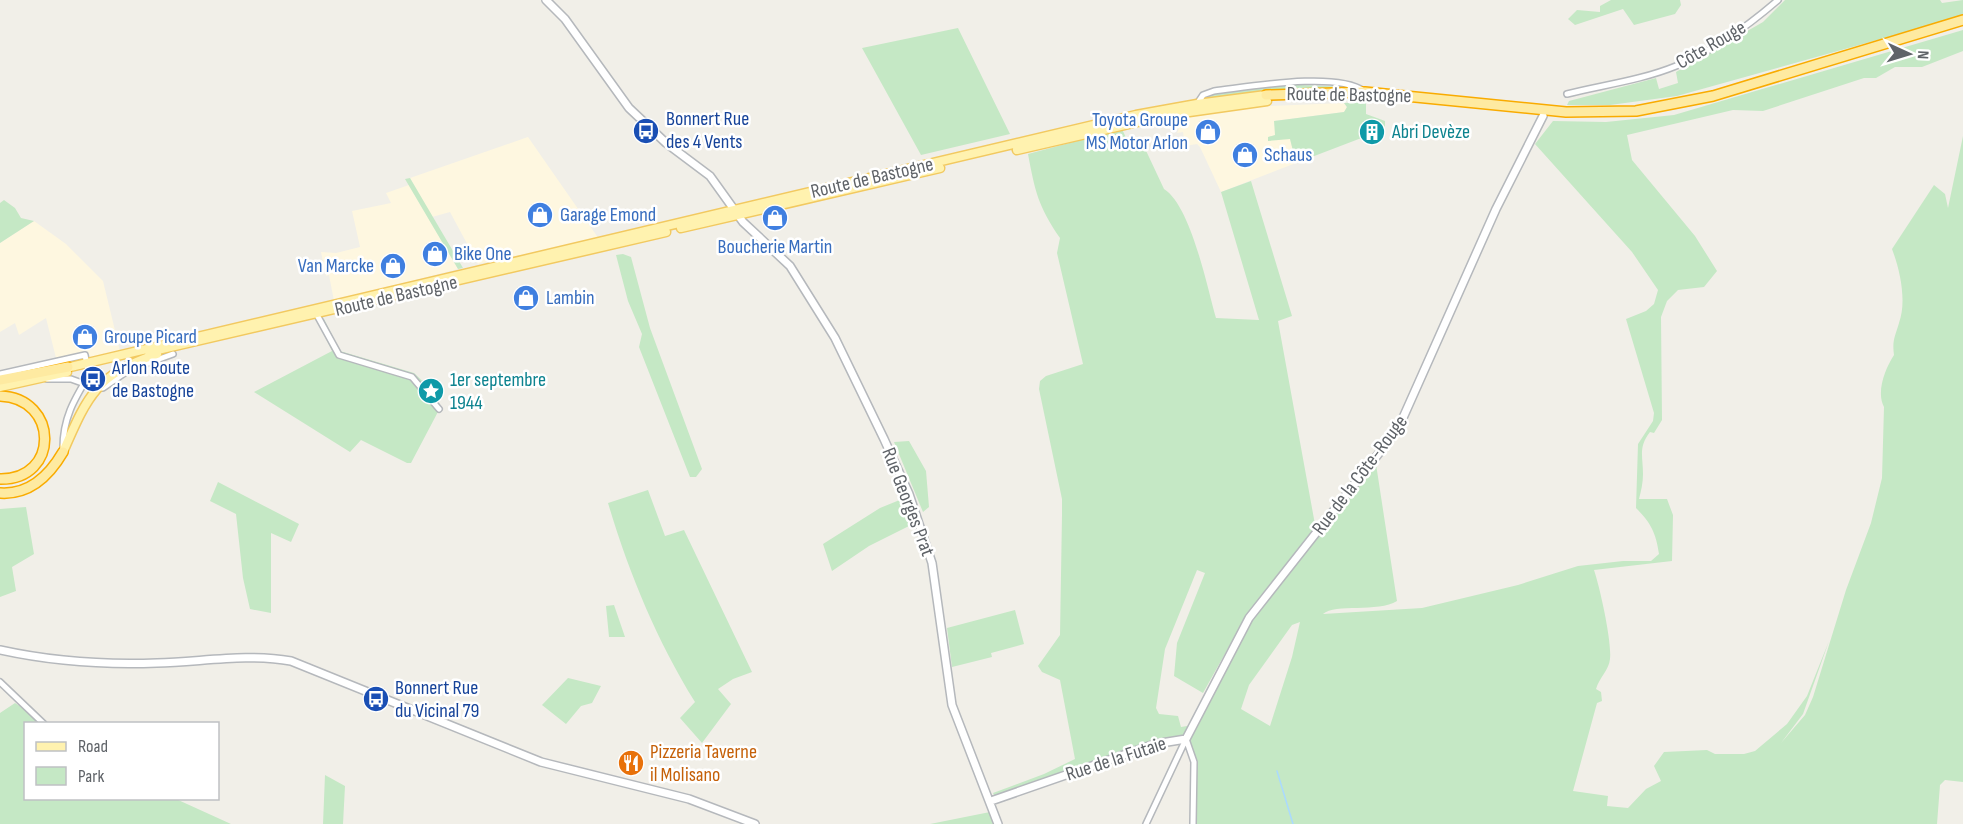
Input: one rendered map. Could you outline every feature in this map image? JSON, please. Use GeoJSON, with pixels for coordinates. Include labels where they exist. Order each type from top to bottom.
{"type":"FeatureCollection","features":[{"type":"Feature","properties":{"kind":"highway","name":"Route de Bastogne"},"geometry":{"type":"LineString","coordinates":[[1266,98],[1365,92],[1566,112],[1636,111],[1713,96],[1963,20]]}},
{"type":"Feature","properties":{"kind":"highway","name":"Route de Bastogne"},"geometry":{"type":"LineString","coordinates":[[1266,98],[1375,99],[1543,116],[1603,119],[1667,113],[1963,26]]}},
{"type":"Feature","properties":{"kind":"highway"},"geometry":{"type":"LineString","coordinates":[[0,384],[68,367]]}},
{"type":"Feature","properties":{"kind":"highway"},"geometry":{"type":"LineString","coordinates":[[0,396],[13,398],[31,407],[42,424],[45,442],[38,461],[28,472],[16,478],[0,479]]}},
{"type":"Feature","properties":{"kind":"highway"},"geometry":{"type":"LineString","coordinates":[[0,493],[19,492],[35,485],[51,471],[63,452]]}},
{"type":"Feature","properties":{"kind":"main road","name":"Route de Bastogne"},"geometry":{"type":"LineString","coordinates":[[0,384],[33,379],[736,213],[1135,122],[1266,98]]}},
{"type":"Feature","properties":{"kind":"main road","name":"Route de Bastogne"},"geometry":{"type":"LineString","coordinates":[[68,367],[172,351],[1136,116],[1197,104],[1266,98]]}},
{"type":"Feature","properties":{"kind":"main road"},"geometry":{"type":"LineString","coordinates":[[63,452],[80,413],[96,388],[115,371],[172,351]]}},
{"type":"Feature","properties":{"kind":"street","name":"Rue Georges Prat"},"geometry":{"type":"LineString","coordinates":[[546,0],[566,19],[629,108],[666,143],[710,176],[736,213],[790,266],[835,338],[909,494],[932,563],[952,705],[958,727],[991,801],[998,824]]}},
{"type":"Feature","properties":{"kind":"street","name":"Côte Rouge"},"geometry":{"type":"LineString","coordinates":[[1567,94],[1675,66],[1719,43],[1778,0]]}},
{"type":"Feature","properties":{"kind":"street"},"geometry":{"type":"LineString","coordinates":[[1197,104],[1203,95],[1214,91],[1296,81],[1349,85],[1365,92]]}},
{"type":"Feature","properties":{"kind":"street","name":"Rue de la Côte-Rouge"},"geometry":{"type":"LineString","coordinates":[[1186,739],[1249,618],[1398,429],[1496,208],[1543,116]]}},
{"type":"Feature","properties":{"kind":"street"},"geometry":{"type":"LineString","coordinates":[[317,315],[339,355],[412,377],[439,409]]}},
{"type":"Feature","properties":{"kind":"street","name":"Route de Bastogne"},"geometry":{"type":"LineString","coordinates":[[0,374],[85,355],[88,365]]}},
{"type":"Feature","properties":{"kind":"street"},"geometry":{"type":"LineString","coordinates":[[63,452],[66,417],[89,375],[88,365]]}},
{"type":"Feature","properties":{"kind":"street"},"geometry":{"type":"LineString","coordinates":[[33,379],[71,379],[96,388]]}},
{"type":"Feature","properties":{"kind":"street"},"geometry":{"type":"LineString","coordinates":[[0,650],[97,662],[156,663],[259,658],[291,661],[541,762],[708,805],[755,824]]}},
{"type":"Feature","properties":{"kind":"street"},"geometry":{"type":"LineString","coordinates":[[0,682],[43,722]]}},
{"type":"Feature","properties":{"kind":"street"},"geometry":{"type":"LineString","coordinates":[[1186,739],[1194,762],[1193,824]]}},
{"type":"Feature","properties":{"kind":"street","name":"Rue de la Futaie"},"geometry":{"type":"LineString","coordinates":[[991,801],[1155,744],[1186,739]]}},
{"type":"Feature","properties":{"kind":"street","name":"Rue de la Futaie"},"geometry":{"type":"LineString","coordinates":[[1146,824],[1186,739]]}},
{"type":"Feature","properties":{"kind":"shaded area"},"geometry":{"type":"Polygon","coordinates":[[[1267,101],[1267,106],[1344,103],[1347,108],[1344,112],[1274,121],[1290,138],[1296,163],[1221,192],[1200,147],[1197,144],[1185,146],[1183,132],[1177,133],[1181,124],[1189,122],[1187,112],[1267,101]]]}},
{"type":"Feature","properties":{"kind":"shaded area"},"geometry":{"type":"Polygon","coordinates":[[[528,137],[599,239],[478,264],[450,212],[432,217],[410,178],[528,137]]]}},
{"type":"Feature","properties":{"kind":"shaded area"},"geometry":{"type":"Polygon","coordinates":[[[409,185],[458,269],[334,301],[329,275],[326,276],[321,252],[336,253],[360,247],[352,211],[391,203],[386,193],[409,185]]]}},
{"type":"Feature","properties":{"kind":"shaded area"},"geometry":{"type":"Polygon","coordinates":[[[34,221],[66,244],[103,281],[120,351],[58,366],[46,318],[19,335],[15,323],[0,332],[0,243],[34,221]]]}},
{"type":"Feature","properties":{"kind":"green space"},"geometry":{"type":"Polygon","coordinates":[[[1611,0],[1680,0],[1681,5],[1675,14],[1634,25],[1623,9],[1575,25],[1568,19],[1577,10],[1600,12],[1600,6],[1611,0]]]}},
{"type":"Feature","properties":{"kind":"green space"},"geometry":{"type":"Polygon","coordinates":[[[1785,0],[1940,0],[1942,3],[1963,0],[1963,16],[1677,96],[1610,105],[1567,105],[1569,101],[1656,78],[1659,89],[1678,83],[1676,72],[1763,22],[1785,0]]]}},
{"type":"Feature","properties":{"kind":"green space"},"geometry":{"type":"Polygon","coordinates":[[[958,28],[1010,134],[921,155],[862,48],[958,28]]]}},
{"type":"Feature","properties":{"kind":"green space"},"geometry":{"type":"Polygon","coordinates":[[[1963,30],[1963,51],[1922,67],[1895,67],[1876,78],[1864,78],[1763,111],[1733,110],[1627,135],[1632,160],[1695,236],[1717,271],[1704,287],[1678,290],[1667,301],[1661,317],[1662,420],[1654,433],[1650,432],[1644,442],[1643,481],[1639,499],[1667,499],[1673,515],[1672,561],[1594,570],[1607,628],[1610,659],[1596,689],[1601,692],[1602,701],[1597,703],[1573,791],[1608,796],[1607,806],[1628,808],[1646,789],[1661,781],[1654,766],[1664,752],[1707,750],[1715,754],[1744,754],[1755,751],[1787,724],[1807,696],[1829,641],[1803,714],[1781,743],[1805,715],[1813,697],[1846,590],[1871,523],[1882,478],[1884,407],[1881,388],[1894,355],[1894,342],[1902,305],[1900,276],[1892,249],[1934,185],[1945,194],[1948,208],[1963,136],[1963,782],[1945,780],[1940,785],[1937,824],[1193,824],[1194,762],[1186,739],[1167,741],[996,799],[993,793],[1044,774],[1075,759],[1060,680],[1042,672],[1038,666],[1060,635],[1062,515],[1062,499],[1039,389],[1040,381],[1046,376],[1083,364],[1057,253],[1060,238],[1038,198],[1028,154],[1122,129],[1128,142],[1141,140],[1164,189],[1174,198],[1190,229],[1216,318],[1259,320],[1221,192],[1251,181],[1292,316],[1278,321],[1316,530],[1241,625],[1203,693],[1174,676],[1177,643],[1205,573],[1197,570],[1165,649],[1156,708],[1159,714],[1178,716],[1181,727],[1187,726],[1193,732],[1245,629],[1281,580],[1376,464],[1397,601],[1379,607],[1337,609],[1323,614],[1422,608],[1518,585],[1578,566],[1623,561],[1651,561],[1659,554],[1652,529],[1636,508],[1638,444],[1653,421],[1654,413],[1626,319],[1646,311],[1654,304],[1658,290],[1632,252],[1535,144],[1553,121],[1606,122],[1674,115],[1963,30]],[[1300,622],[1292,625],[1249,685],[1241,709],[1270,726],[1292,657],[1300,622]]]}},
{"type":"Feature","properties":{"kind":"green space"},"geometry":{"type":"Polygon","coordinates":[[[1276,84],[1349,87],[1204,98],[1210,94],[1276,84]]]}},
{"type":"Feature","properties":{"kind":"green space"},"geometry":{"type":"Polygon","coordinates":[[[1366,102],[1366,114],[1385,121],[1385,126],[1375,138],[1364,137],[1296,163],[1290,139],[1268,141],[1268,137],[1275,135],[1274,121],[1344,112],[1347,107],[1344,103],[1366,102]]]}},
{"type":"Feature","properties":{"kind":"green space"},"geometry":{"type":"Polygon","coordinates":[[[410,178],[463,268],[458,269],[405,179],[410,178]]]}},
{"type":"Feature","properties":{"kind":"green space"},"geometry":{"type":"Polygon","coordinates":[[[4,200],[15,208],[21,218],[34,221],[0,243],[0,203],[4,200]]]}},
{"type":"Feature","properties":{"kind":"green space"},"geometry":{"type":"Polygon","coordinates":[[[623,254],[631,257],[650,328],[702,469],[696,477],[690,477],[639,347],[642,334],[628,301],[616,255],[623,254]]]}},
{"type":"Feature","properties":{"kind":"green space"},"geometry":{"type":"Polygon","coordinates":[[[324,319],[340,351],[414,373],[435,393],[432,396],[440,408],[411,463],[361,440],[350,452],[254,392],[332,351],[317,320],[324,319]]]}},
{"type":"Feature","properties":{"kind":"green space"},"geometry":{"type":"Polygon","coordinates":[[[909,441],[926,471],[929,507],[923,512],[894,442],[909,441]]]}},
{"type":"Feature","properties":{"kind":"green space"},"geometry":{"type":"Polygon","coordinates":[[[218,482],[299,524],[291,542],[271,533],[271,613],[250,609],[243,578],[236,514],[210,501],[218,482]]]}},
{"type":"Feature","properties":{"kind":"green space"},"geometry":{"type":"Polygon","coordinates":[[[648,490],[665,536],[684,530],[752,672],[733,679],[718,689],[731,704],[702,743],[680,718],[695,702],[668,654],[645,605],[608,503],[648,490]]]}},
{"type":"Feature","properties":{"kind":"green space"},"geometry":{"type":"Polygon","coordinates":[[[907,497],[917,522],[869,546],[832,571],[823,544],[880,508],[907,497]]]}},
{"type":"Feature","properties":{"kind":"green space"},"geometry":{"type":"Polygon","coordinates":[[[26,507],[34,554],[12,567],[16,591],[0,597],[0,509],[26,507]]]}},
{"type":"Feature","properties":{"kind":"green space"},"geometry":{"type":"Polygon","coordinates":[[[614,605],[625,637],[609,637],[606,606],[614,605]]]}},
{"type":"Feature","properties":{"kind":"green space"},"geometry":{"type":"Polygon","coordinates":[[[1015,610],[1024,644],[991,653],[992,657],[952,667],[947,628],[1015,610]]]}},
{"type":"Feature","properties":{"kind":"green space"},"geometry":{"type":"Polygon","coordinates":[[[568,678],[601,686],[592,703],[581,706],[566,724],[542,705],[568,678]]]}},
{"type":"Feature","properties":{"kind":"green space"},"geometry":{"type":"Polygon","coordinates":[[[15,703],[45,722],[24,722],[24,800],[178,800],[231,824],[0,824],[0,713],[15,703]]]}},
{"type":"Feature","properties":{"kind":"green space"},"geometry":{"type":"Polygon","coordinates":[[[325,775],[345,786],[343,824],[323,824],[325,775]]]}},
{"type":"Feature","properties":{"kind":"green space"},"geometry":{"type":"Polygon","coordinates":[[[990,812],[993,824],[930,824],[990,812]]]}},
{"type":"Feature","properties":{"kind":"waterway"},"geometry":{"type":"LineString","coordinates":[[1277,771],[1293,824]]}},
{"type":"Feature","properties":{"kind":"place","name":"Bonnert Rue des 4 Vents"},"geometry":{"type":"Point","coordinates":[646,131]}},
{"type":"Feature","properties":{"kind":"place","name":"Toyota Groupe MS Motor Arlon"},"geometry":{"type":"Point","coordinates":[1208,132]}},
{"type":"Feature","properties":{"kind":"place","name":"Abri Devèze"},"geometry":{"type":"Point","coordinates":[1372,132]}},
{"type":"Feature","properties":{"kind":"place","name":"Schaus"},"geometry":{"type":"Point","coordinates":[1245,155]}},
{"type":"Feature","properties":{"kind":"place","name":"Garage Emond"},"geometry":{"type":"Point","coordinates":[540,215]}},
{"type":"Feature","properties":{"kind":"place","name":"Boucherie Martin"},"geometry":{"type":"Point","coordinates":[775,218]}},
{"type":"Feature","properties":{"kind":"place","name":"Bike One"},"geometry":{"type":"Point","coordinates":[435,254]}},
{"type":"Feature","properties":{"kind":"place","name":"Van Marcke"},"geometry":{"type":"Point","coordinates":[393,266]}},
{"type":"Feature","properties":{"kind":"place","name":"Lambin"},"geometry":{"type":"Point","coordinates":[526,298]}},
{"type":"Feature","properties":{"kind":"place","name":"Groupe Picard"},"geometry":{"type":"Point","coordinates":[85,337]}},
{"type":"Feature","properties":{"kind":"place","name":"Arlon Route de Bastogne"},"geometry":{"type":"Point","coordinates":[93,379]}},
{"type":"Feature","properties":{"kind":"place","name":"1er septembre 1944"},"geometry":{"type":"Point","coordinates":[431,391]}},
{"type":"Feature","properties":{"kind":"place","name":"Bonnert Rue du Vicinal 79"},"geometry":{"type":"Point","coordinates":[376,699]}},
{"type":"Feature","properties":{"kind":"place","name":"Pizzeria Taverne il Molisano"},"geometry":{"type":"Point","coordinates":[631,763]}}]}
